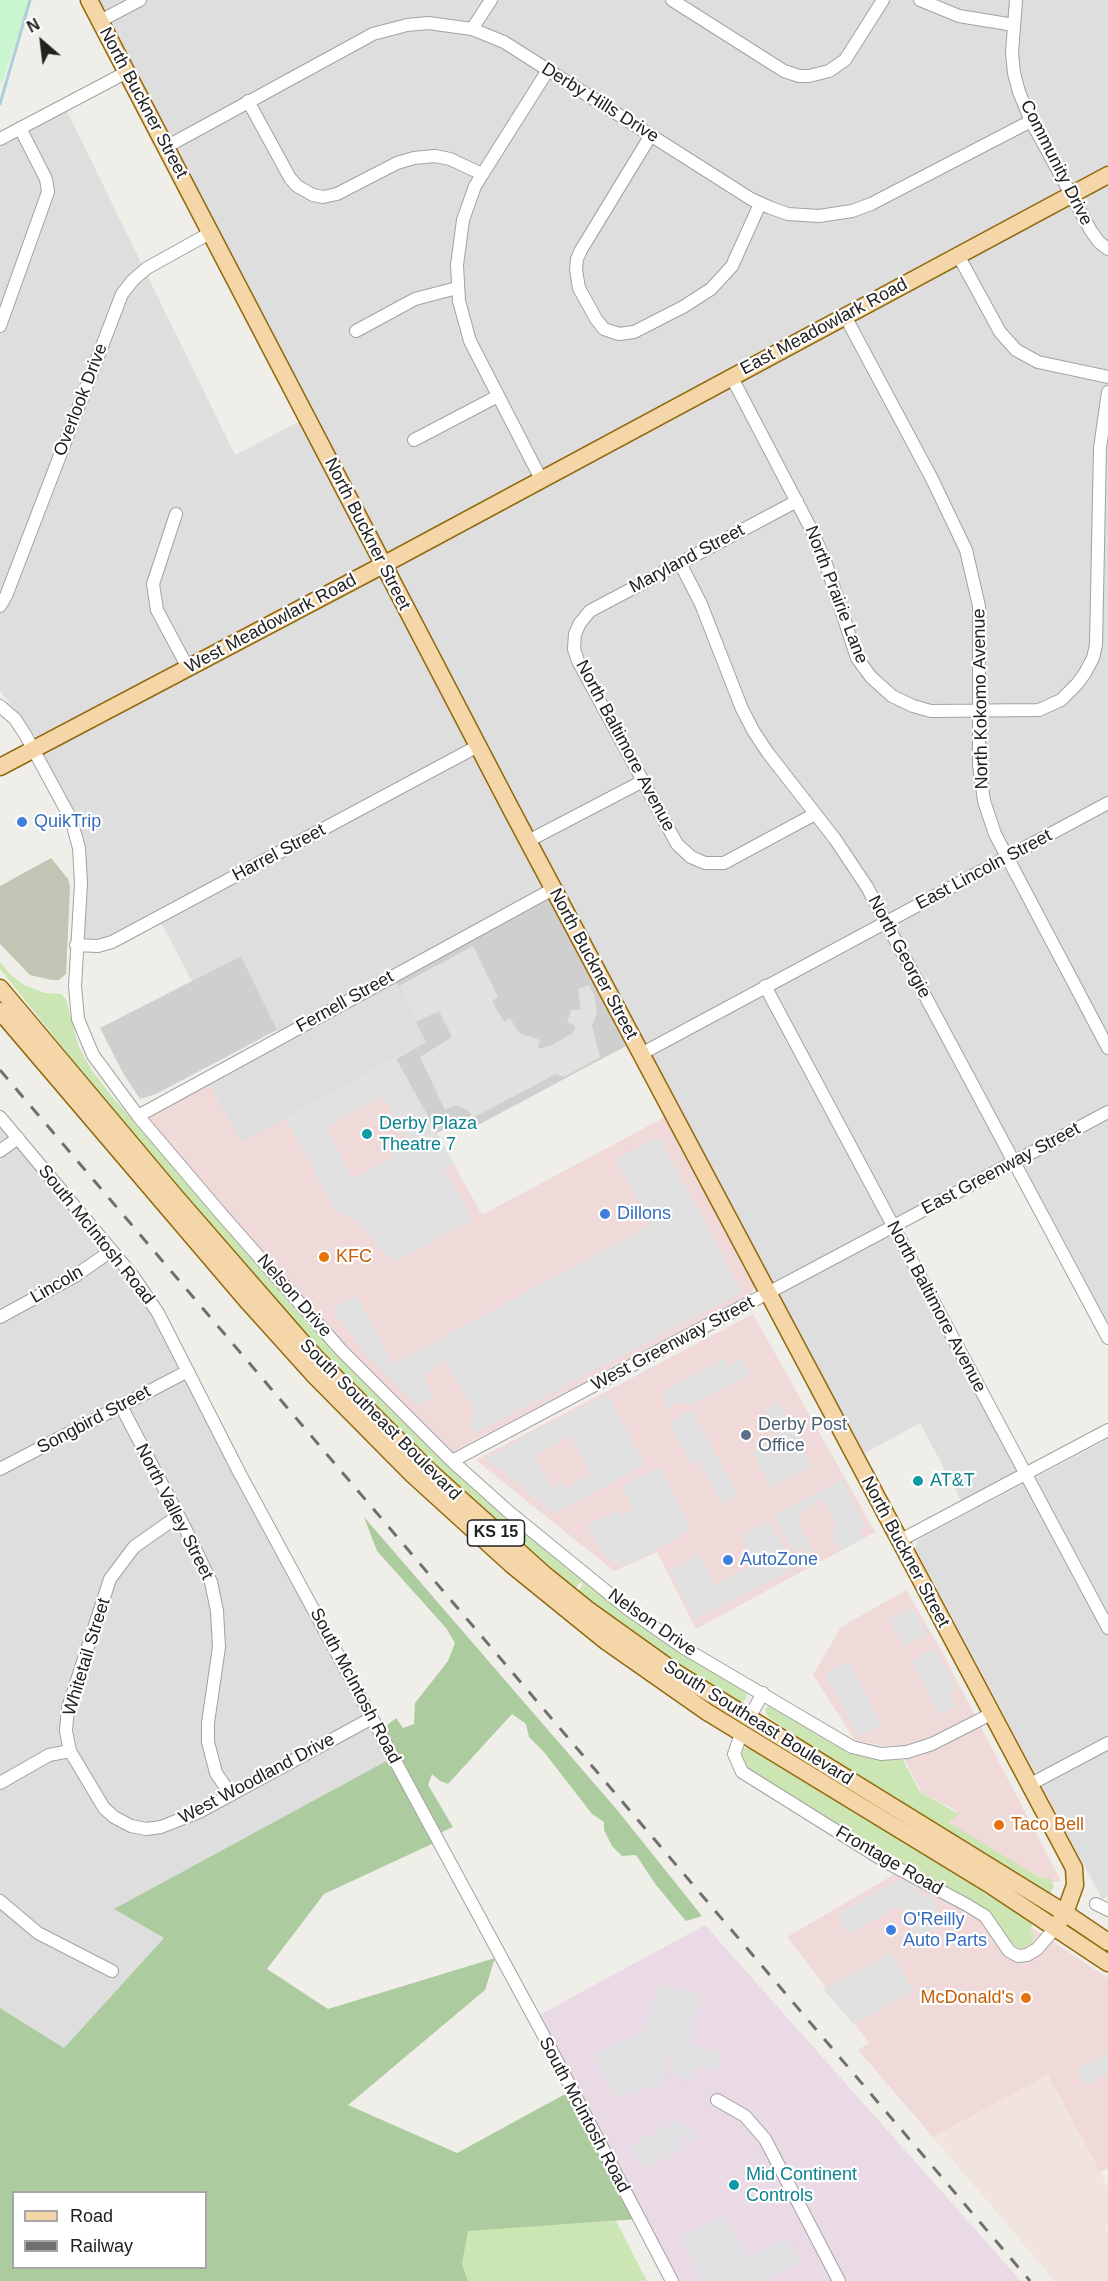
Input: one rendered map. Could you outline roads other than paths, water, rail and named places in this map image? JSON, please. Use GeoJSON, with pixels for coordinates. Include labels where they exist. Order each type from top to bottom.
{"type":"FeatureCollection","features":[{"type":"Feature","properties":{"kind":"main road","name":"North Buckner Street"},"geometry":{"type":"LineString","coordinates":[[89,0],[528,842],[1074,1869],[1077,1881],[1060,1920]]}},
{"type":"Feature","properties":{"kind":"main road","name":"East Meadowlark Road"},"geometry":{"type":"LineString","coordinates":[[541,479],[1108,175]]}},
{"type":"Feature","properties":{"kind":"main road","name":"West Meadowlark Road"},"geometry":{"type":"LineString","coordinates":[[0,767],[541,479]]}},
{"type":"Feature","properties":{"kind":"main road","name":"South Southeast Boulevard"},"geometry":{"type":"LineString","coordinates":[[0,988],[166,1186],[315,1357],[419,1462],[494,1531],[587,1609],[675,1672],[804,1752],[1060,1920],[1108,1963]]}},
{"type":"Feature","properties":{"kind":"main road","name":"South Southeast Boulevard"},"geometry":{"type":"LineString","coordinates":[[0,1011],[249,1303],[313,1374],[447,1507],[544,1592],[615,1648],[741,1734],[992,1886],[1108,1942]]}},
{"type":"Feature","properties":{"kind":"main road"},"geometry":{"type":"LineString","coordinates":[[691,1701],[708,1702],[736,1720],[742,1721],[749,1718]]}},
{"type":"Feature","properties":{"kind":"main road"},"geometry":{"type":"LineString","coordinates":[[741,1734],[749,1732],[758,1734],[790,1752],[804,1752]]}},
{"type":"Feature","properties":{"kind":"street"},"geometry":{"type":"LineString","coordinates":[[100,21],[140,0]]}},
{"type":"Feature","properties":{"kind":"street"},"geometry":{"type":"LineString","coordinates":[[472,29],[491,0]]}},
{"type":"Feature","properties":{"kind":"street"},"geometry":{"type":"LineString","coordinates":[[672,0],[784,71],[799,76],[829,71],[845,60],[883,0]]}},
{"type":"Feature","properties":{"kind":"street"},"geometry":{"type":"LineString","coordinates":[[920,0],[959,16],[1014,25]]}},
{"type":"Feature","properties":{"kind":"street","name":"Community Drive"},"geometry":{"type":"LineString","coordinates":[[1016,0],[1012,53],[1019,93],[1031,121],[1071,195],[1095,237],[1108,249]]}},
{"type":"Feature","properties":{"kind":"street","name":"Derby Hills Drive"},"geometry":{"type":"LineString","coordinates":[[166,147],[373,34],[428,23],[472,29],[504,42],[760,204],[788,214],[806,216],[840,213],[883,199],[1031,121]]}},
{"type":"Feature","properties":{"kind":"street"},"geometry":{"type":"LineString","coordinates":[[541,479],[470,342],[461,314],[458,253],[463,220],[482,174],[548,70]]}},
{"type":"Feature","properties":{"kind":"street"},"geometry":{"type":"LineString","coordinates":[[0,139],[127,72]]}},
{"type":"Feature","properties":{"kind":"street"},"geometry":{"type":"LineString","coordinates":[[248,101],[290,178],[297,186],[313,195],[323,197],[337,194],[397,163],[414,158],[435,156],[450,159],[482,174]]}},
{"type":"Feature","properties":{"kind":"street"},"geometry":{"type":"LineString","coordinates":[[0,326],[48,192],[46,179],[20,128]]}},
{"type":"Feature","properties":{"kind":"street"},"geometry":{"type":"LineString","coordinates":[[651,135],[577,259],[579,288],[604,329],[619,334],[634,332],[683,307],[711,289],[732,266],[760,204]]}},
{"type":"Feature","properties":{"kind":"street","name":"Overlook Drive"},"geometry":{"type":"LineString","coordinates":[[0,606],[6,596],[122,294],[147,268],[210,233]]}},
{"type":"Feature","properties":{"kind":"street"},"geometry":{"type":"LineString","coordinates":[[958,255],[1000,332],[1016,350],[1038,362],[1108,377]]}},
{"type":"Feature","properties":{"kind":"street"},"geometry":{"type":"LineString","coordinates":[[356,330],[416,299],[458,288]]}},
{"type":"Feature","properties":{"kind":"street","name":"North Kokomo Avenue"},"geometry":{"type":"LineString","coordinates":[[844,316],[932,479],[966,550],[979,606],[979,765],[982,794],[992,825],[1108,1048]]}},
{"type":"Feature","properties":{"kind":"street","name":"North Prairie Lane"},"geometry":{"type":"LineString","coordinates":[[731,376],[797,501],[824,558],[857,658],[871,677],[892,696],[931,711],[1030,711],[1044,708],[1061,700],[1085,673],[1102,641],[1103,506],[1100,438],[1108,392]]}},
{"type":"Feature","properties":{"kind":"street"},"geometry":{"type":"LineString","coordinates":[[414,440],[498,396]]}},
{"type":"Feature","properties":{"kind":"street","name":"Maryland Street"},"geometry":{"type":"LineString","coordinates":[[580,623],[591,611],[797,501]]}},
{"type":"Feature","properties":{"kind":"street"},"geometry":{"type":"LineString","coordinates":[[176,514],[153,584],[157,610],[188,668]]}},
{"type":"Feature","properties":{"kind":"street","name":"North Georgie"},"geometry":{"type":"LineString","coordinates":[[680,563],[701,604],[742,709],[754,732],[852,863],[886,922],[1108,1338]]}},
{"type":"Feature","properties":{"kind":"street","name":"North Baltimore Avenue"},"geometry":{"type":"LineString","coordinates":[[580,623],[575,634],[575,655],[682,850],[697,861],[724,863],[815,814]]}},
{"type":"Feature","properties":{"kind":"street","name":"Nelson Drive"},"geometry":{"type":"LineString","coordinates":[[0,706],[21,728],[71,819],[79,848],[81,883],[75,986],[78,1019],[93,1056],[138,1116],[342,1350],[452,1461],[538,1537],[628,1609],[684,1648],[852,1746],[874,1753],[907,1752],[932,1744],[991,1714]]}},
{"type":"Feature","properties":{"kind":"street","name":"Harrel Street"},"geometry":{"type":"LineString","coordinates":[[76,945],[98,946],[112,942],[478,746]]}},
{"type":"Feature","properties":{"kind":"street"},"geometry":{"type":"LineString","coordinates":[[528,842],[643,781]]}},
{"type":"Feature","properties":{"kind":"street","name":"East Lincoln Street"},"geometry":{"type":"LineString","coordinates":[[641,1054],[1108,804]]}},
{"type":"Feature","properties":{"kind":"street","name":"Fernell Street"},"geometry":{"type":"LineString","coordinates":[[138,1116],[553,889]]}},
{"type":"Feature","properties":{"kind":"street","name":"North Baltimore Avenue"},"geometry":{"type":"LineString","coordinates":[[765,986],[1108,1628]]}},
{"type":"Feature","properties":{"kind":"street","name":"East Greenway Street"},"geometry":{"type":"LineString","coordinates":[[893,1226],[1108,1112]]}},
{"type":"Feature","properties":{"kind":"street","name":"South McIntosh Road"},"geometry":{"type":"LineString","coordinates":[[0,1117],[146,1294],[174,1342],[239,1472],[542,2033],[672,2281]]}},
{"type":"Feature","properties":{"kind":"street"},"geometry":{"type":"LineString","coordinates":[[0,1151],[18,1138]]}},
{"type":"Feature","properties":{"kind":"street","name":"West Greenway Street"},"geometry":{"type":"LineString","coordinates":[[452,1461],[893,1226]]}},
{"type":"Feature","properties":{"kind":"street","name":"Lincoln"},"geometry":{"type":"LineString","coordinates":[[0,1317],[75,1276],[111,1251]]}},
{"type":"Feature","properties":{"kind":"street","name":"Songbird Street"},"geometry":{"type":"LineString","coordinates":[[0,1469],[188,1371]]}},
{"type":"Feature","properties":{"kind":"street","name":"North Valley Street"},"geometry":{"type":"LineString","coordinates":[[121,1406],[211,1582],[217,1611],[219,1647],[208,1723],[208,1742],[216,1773],[231,1795]]}},
{"type":"Feature","properties":{"kind":"street"},"geometry":{"type":"LineString","coordinates":[[899,1541],[1108,1430]]}},
{"type":"Feature","properties":{"kind":"street","name":"Whitetail Street"},"geometry":{"type":"LineString","coordinates":[[70,1751],[66,1731],[68,1708],[110,1579],[134,1547],[178,1516]]}},
{"type":"Feature","properties":{"kind":"street"},"geometry":{"type":"LineString","coordinates":[[749,1718],[763,1693]]}},
{"type":"Feature","properties":{"kind":"street","name":"West Woodland Drive"},"geometry":{"type":"LineString","coordinates":[[70,1751],[100,1804],[114,1817],[137,1828],[162,1827],[199,1812],[372,1718]]}},
{"type":"Feature","properties":{"kind":"street","name":"Frontage Road"},"geometry":{"type":"LineString","coordinates":[[741,1734],[734,1754],[742,1772],[886,1862],[984,1916],[1009,1951],[1018,1956],[1028,1955],[1037,1949],[1060,1920]]}},
{"type":"Feature","properties":{"kind":"street"},"geometry":{"type":"LineString","coordinates":[[1029,1785],[1108,1743]]}},
{"type":"Feature","properties":{"kind":"street"},"geometry":{"type":"LineString","coordinates":[[0,1783],[49,1755],[70,1751]]}},
{"type":"Feature","properties":{"kind":"street"},"geometry":{"type":"LineString","coordinates":[[0,1901],[42,1935],[112,1971]]}},
{"type":"Feature","properties":{"kind":"street"},"geometry":{"type":"LineString","coordinates":[[1096,1904],[1108,1910]]}},
{"type":"Feature","properties":{"kind":"street"},"geometry":{"type":"LineString","coordinates":[[717,2100],[745,2116],[765,2139],[839,2281]]}},
{"type":"Feature","properties":{"kind":"waterway"},"geometry":{"type":"LineString","coordinates":[[0,104],[30,0]]}},
{"type":"Feature","properties":{"kind":"railway"},"geometry":{"type":"LineString","coordinates":[[0,1070],[1030,2281]]}},
{"type":"Feature","properties":{"kind":"place","name":"QuikTrip"},"geometry":{"type":"Point","coordinates":[22,822]}},
{"type":"Feature","properties":{"kind":"place","name":"Derby Plaza Theatre 7"},"geometry":{"type":"Point","coordinates":[367,1134]}},
{"type":"Feature","properties":{"kind":"place","name":"Dillons"},"geometry":{"type":"Point","coordinates":[605,1214]}},
{"type":"Feature","properties":{"kind":"place","name":"KFC"},"geometry":{"type":"Point","coordinates":[324,1257]}},
{"type":"Feature","properties":{"kind":"place","name":"Derby Post Office"},"geometry":{"type":"Point","coordinates":[746,1435]}},
{"type":"Feature","properties":{"kind":"place","name":"AT&T"},"geometry":{"type":"Point","coordinates":[918,1481]}},
{"type":"Feature","properties":{"kind":"place","name":"AutoZone"},"geometry":{"type":"Point","coordinates":[728,1560]}},
{"type":"Feature","properties":{"kind":"place","name":"Taco Bell"},"geometry":{"type":"Point","coordinates":[999,1825]}},
{"type":"Feature","properties":{"kind":"place","name":"O'Reilly Auto Parts"},"geometry":{"type":"Point","coordinates":[891,1930]}},
{"type":"Feature","properties":{"kind":"place","name":"McDonald's"},"geometry":{"type":"Point","coordinates":[1026,1998]}},
{"type":"Feature","properties":{"kind":"place","name":"Mid Continent Controls"},"geometry":{"type":"Point","coordinates":[734,2185]}}]}
